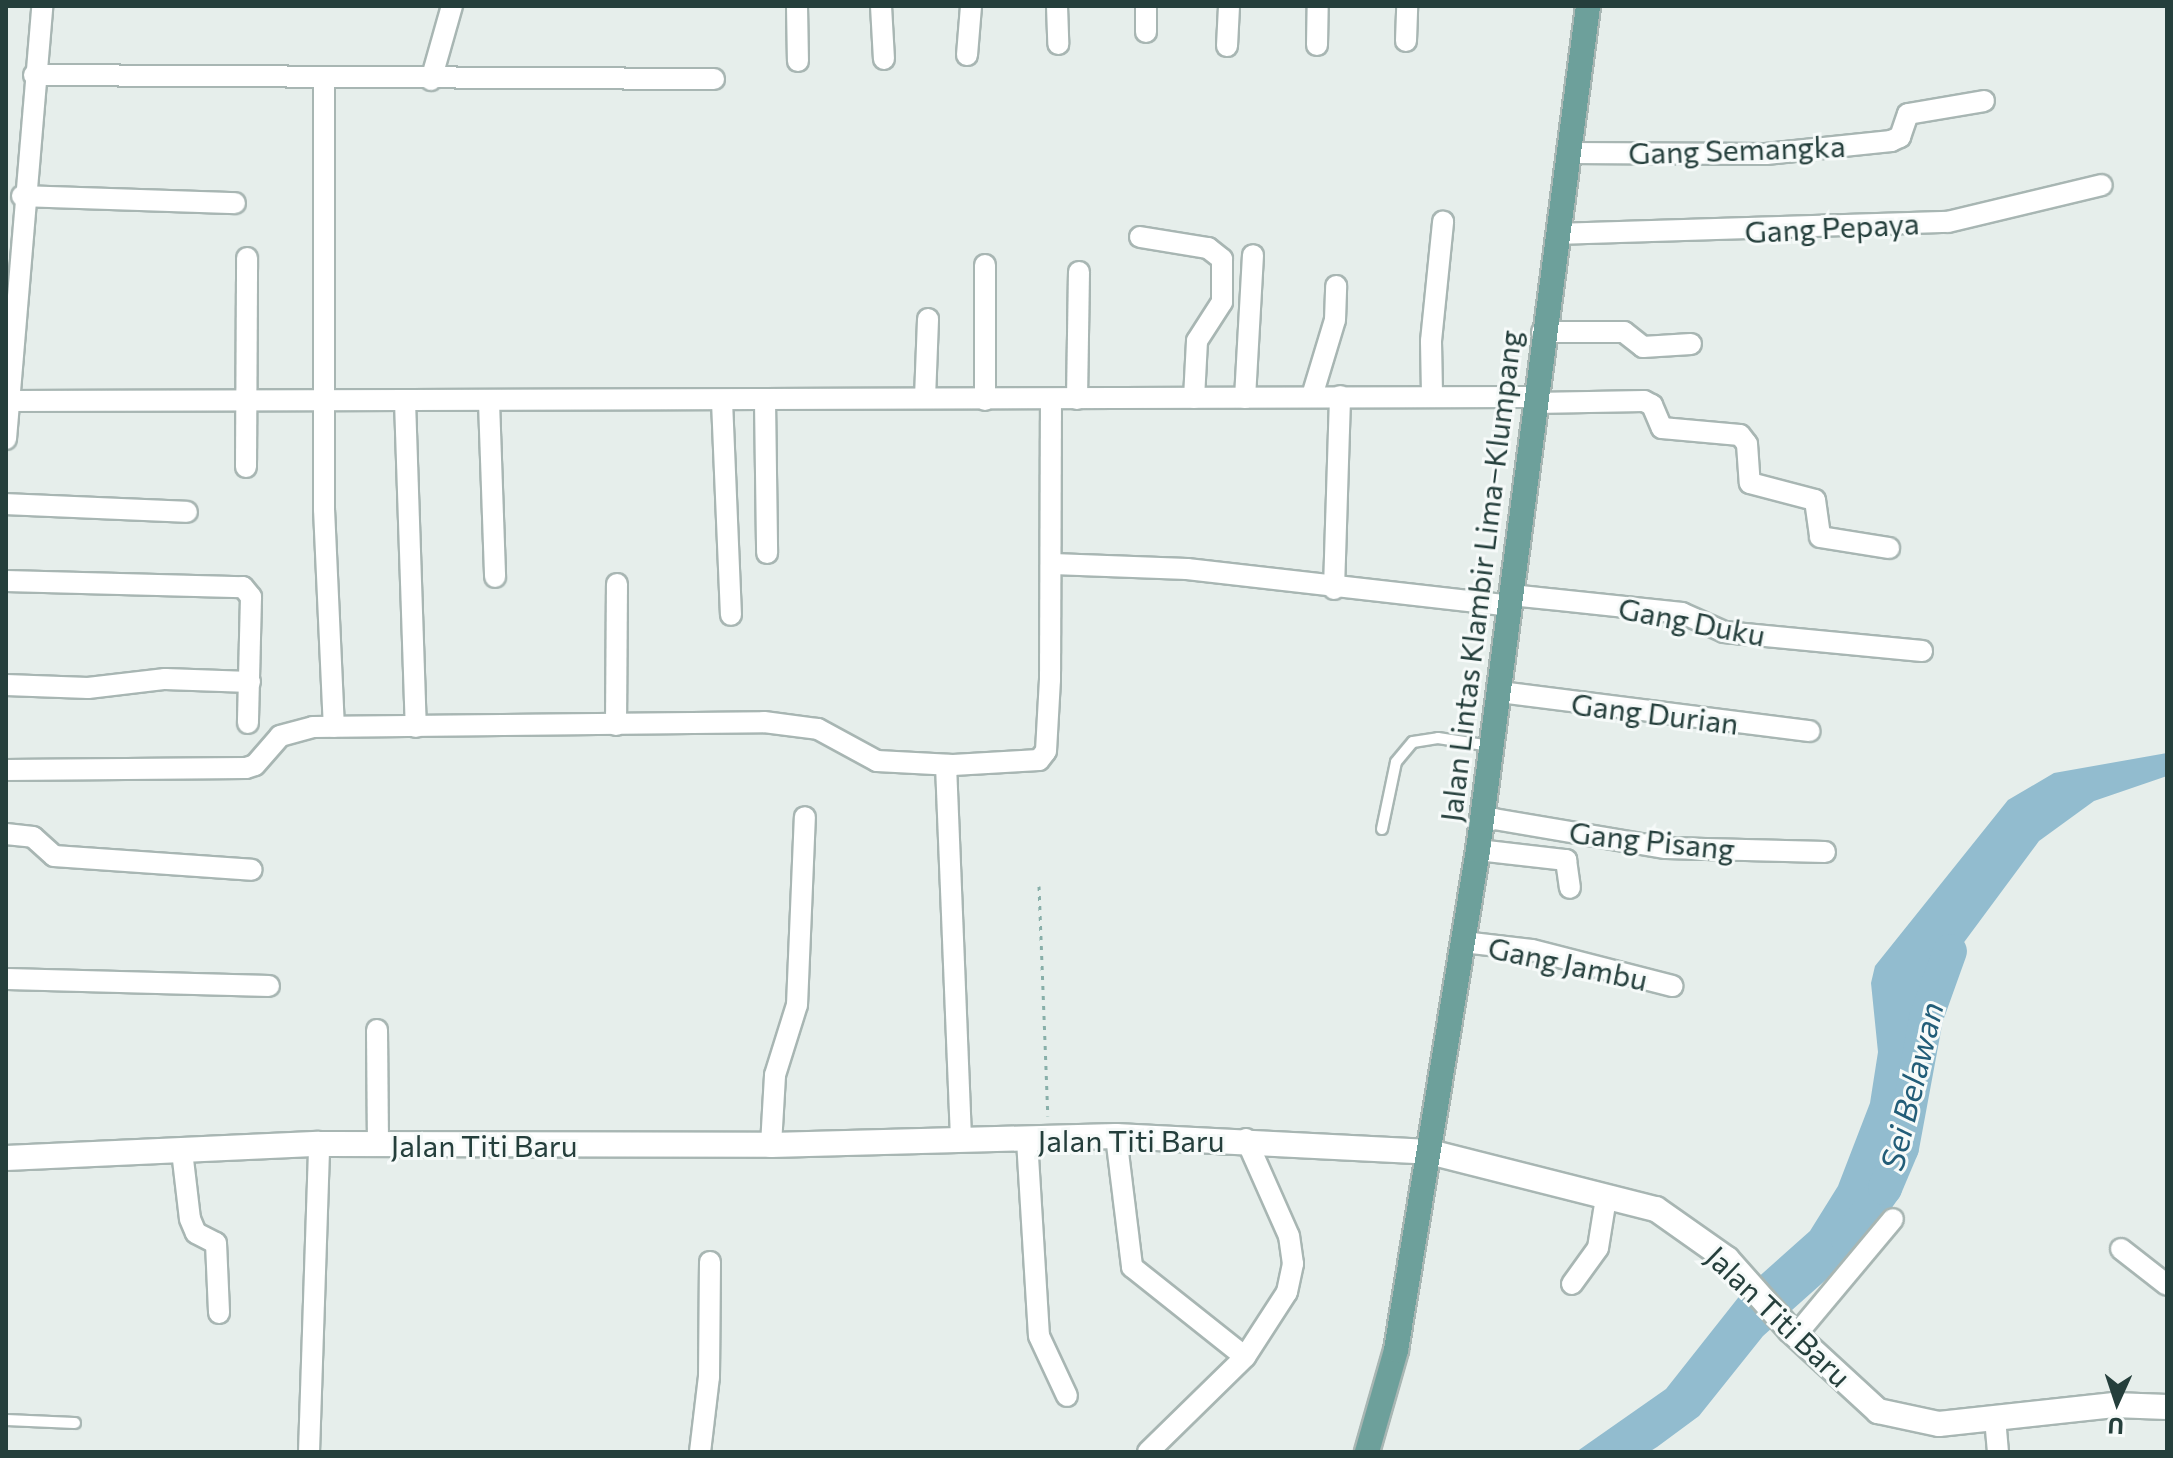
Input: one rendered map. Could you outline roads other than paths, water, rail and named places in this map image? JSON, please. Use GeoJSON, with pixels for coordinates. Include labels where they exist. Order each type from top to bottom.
{"type":"FeatureCollection","features":[{"type":"Feature","properties":{"kind":"main road","name":"Jalan Lintas Klambir Lima–Klumpang"},"geometry":{"type":"LineString","coordinates":[[1367,1452],[1396,1350],[1478,850],[1500,692],[1542,332],[1588,6]]}},
{"type":"Feature","properties":{"kind":"street"},"geometry":{"type":"LineString","coordinates":[[6,439],[22,196],[42,6]]}},
{"type":"Feature","properties":{"kind":"street"},"geometry":{"type":"LineString","coordinates":[[431,80],[452,6]]}},
{"type":"Feature","properties":{"kind":"street"},"geometry":{"type":"LineString","coordinates":[[797,6],[798,61]]}},
{"type":"Feature","properties":{"kind":"street"},"geometry":{"type":"LineString","coordinates":[[881,6],[884,59]]}},
{"type":"Feature","properties":{"kind":"street"},"geometry":{"type":"LineString","coordinates":[[967,55],[971,6]]}},
{"type":"Feature","properties":{"kind":"street"},"geometry":{"type":"LineString","coordinates":[[1057,6],[1058,44]]}},
{"type":"Feature","properties":{"kind":"street"},"geometry":{"type":"LineString","coordinates":[[1146,6],[1146,32]]}},
{"type":"Feature","properties":{"kind":"street"},"geometry":{"type":"LineString","coordinates":[[1227,46],[1229,6]]}},
{"type":"Feature","properties":{"kind":"street"},"geometry":{"type":"LineString","coordinates":[[1317,45],[1318,6]]}},
{"type":"Feature","properties":{"kind":"street"},"geometry":{"type":"LineString","coordinates":[[1406,41],[1407,6]]}},
{"type":"Feature","properties":{"kind":"street"},"geometry":{"type":"LineString","coordinates":[[34,75],[431,80],[714,79]]}},
{"type":"Feature","properties":{"kind":"street"},"geometry":{"type":"LineString","coordinates":[[324,78],[324,400],[334,727]]}},
{"type":"Feature","properties":{"kind":"street","name":"Gang Semangka"},"geometry":{"type":"LineString","coordinates":[[1568,153],[1766,154],[1891,141],[1900,137],[1908,114],[1984,101]]}},
{"type":"Feature","properties":{"kind":"street","name":"Gang Pepaya"},"geometry":{"type":"LineString","coordinates":[[1557,234],[1948,222],[2102,185]]}},
{"type":"Feature","properties":{"kind":"street"},"geometry":{"type":"LineString","coordinates":[[22,196],[235,203]]}},
{"type":"Feature","properties":{"kind":"street"},"geometry":{"type":"LineString","coordinates":[[1432,394],[1431,341],[1443,222]]}},
{"type":"Feature","properties":{"kind":"street"},"geometry":{"type":"LineString","coordinates":[[1140,237],[1208,248],[1222,259],[1222,302],[1197,341],[1194,398]]}},
{"type":"Feature","properties":{"kind":"street"},"geometry":{"type":"LineString","coordinates":[[1245,398],[1253,255]]}},
{"type":"Feature","properties":{"kind":"street"},"geometry":{"type":"LineString","coordinates":[[246,467],[247,258]]}},
{"type":"Feature","properties":{"kind":"street"},"geometry":{"type":"LineString","coordinates":[[985,265],[985,400]]}},
{"type":"Feature","properties":{"kind":"street"},"geometry":{"type":"LineString","coordinates":[[1077,399],[1079,272]]}},
{"type":"Feature","properties":{"kind":"street"},"geometry":{"type":"LineString","coordinates":[[1312,396],[1332,331],[1336,286]]}},
{"type":"Feature","properties":{"kind":"street"},"geometry":{"type":"LineString","coordinates":[[925,398],[928,319]]}},
{"type":"Feature","properties":{"kind":"street"},"geometry":{"type":"LineString","coordinates":[[1542,332],[1624,332],[1643,347],[1691,344]]}},
{"type":"Feature","properties":{"kind":"street"},"geometry":{"type":"LineString","coordinates":[[7,401],[1051,400],[1432,394],[1649,402],[1662,428],[1740,435],[1747,444],[1750,483],[1815,500],[1820,537],[1889,548]]}},
{"type":"Feature","properties":{"kind":"street"},"geometry":{"type":"LineString","coordinates":[[1334,589],[1340,396]]}},
{"type":"Feature","properties":{"kind":"street"},"geometry":{"type":"LineString","coordinates":[[6,770],[246,768],[286,733],[334,727],[801,724],[877,761],[946,765],[1029,762],[1044,755],[1053,564],[1051,400]]}},
{"type":"Feature","properties":{"kind":"street"},"geometry":{"type":"LineString","coordinates":[[405,401],[416,727]]}},
{"type":"Feature","properties":{"kind":"street"},"geometry":{"type":"LineString","coordinates":[[722,401],[731,615]]}},
{"type":"Feature","properties":{"kind":"street"},"geometry":{"type":"LineString","coordinates":[[765,401],[767,553]]}},
{"type":"Feature","properties":{"kind":"street"},"geometry":{"type":"LineString","coordinates":[[489,402],[495,577]]}},
{"type":"Feature","properties":{"kind":"street"},"geometry":{"type":"LineString","coordinates":[[6,504],[187,512]]}},
{"type":"Feature","properties":{"kind":"street","name":"Gang Duku"},"geometry":{"type":"LineString","coordinates":[[1053,564],[1187,569],[1334,589],[1682,613],[1724,632],[1922,651]]}},
{"type":"Feature","properties":{"kind":"street"},"geometry":{"type":"LineString","coordinates":[[6,581],[243,587],[251,597],[248,723]]}},
{"type":"Feature","properties":{"kind":"street"},"geometry":{"type":"LineString","coordinates":[[616,725],[617,584]]}},
{"type":"Feature","properties":{"kind":"street"},"geometry":{"type":"LineString","coordinates":[[6,685],[88,688],[165,679],[250,682]]}},
{"type":"Feature","properties":{"kind":"street","name":"Gang Durian"},"geometry":{"type":"LineString","coordinates":[[1500,692],[1810,731]]}},
{"type":"Feature","properties":{"kind":"street"},"geometry":{"type":"LineString","coordinates":[[946,765],[961,1141]]}},
{"type":"Feature","properties":{"kind":"street"},"geometry":{"type":"LineString","coordinates":[[771,1145],[775,1075],[797,1005],[805,817]]}},
{"type":"Feature","properties":{"kind":"street","name":"Gang Pisang"},"geometry":{"type":"LineString","coordinates":[[1481,824],[1494,819],[1666,848],[1825,852]]}},
{"type":"Feature","properties":{"kind":"street"},"geometry":{"type":"LineString","coordinates":[[6,834],[33,837],[54,856],[252,870]]}},
{"type":"Feature","properties":{"kind":"street"},"geometry":{"type":"LineString","coordinates":[[1478,850],[1566,860],[1570,888]]}},
{"type":"Feature","properties":{"kind":"street","name":"Gang Jambu"},"geometry":{"type":"LineString","coordinates":[[1463,942],[1532,950],[1672,986]]}},
{"type":"Feature","properties":{"kind":"street"},"geometry":{"type":"LineString","coordinates":[[6,979],[269,986]]}},
{"type":"Feature","properties":{"kind":"street"},"geometry":{"type":"LineString","coordinates":[[377,1030],[378,1145]]}},
{"type":"Feature","properties":{"kind":"street"},"geometry":{"type":"LineString","coordinates":[[1116,1136],[1132,1267],[1245,1357]]}},
{"type":"Feature","properties":{"kind":"street","name":"Jalan Titi Baru"},"geometry":{"type":"LineString","coordinates":[[6,1158],[319,1144],[771,1145],[1116,1136],[1246,1139],[1430,1152],[1656,1209],[1727,1259],[1793,1333],[1878,1411],[1939,1424],[2114,1405],[2167,1407]]}},
{"type":"Feature","properties":{"kind":"street"},"geometry":{"type":"LineString","coordinates":[[1148,1452],[1245,1357],[1287,1292],[1293,1264],[1289,1236],[1246,1139]]}},
{"type":"Feature","properties":{"kind":"street"},"geometry":{"type":"LineString","coordinates":[[1038,1140],[1039,1336],[1067,1396]]}},
{"type":"Feature","properties":{"kind":"street"},"geometry":{"type":"LineString","coordinates":[[309,1452],[319,1144]]}},
{"type":"Feature","properties":{"kind":"street"},"geometry":{"type":"LineString","coordinates":[[182,1151],[190,1219],[196,1233],[216,1243],[219,1313]]}},
{"type":"Feature","properties":{"kind":"street"},"geometry":{"type":"LineString","coordinates":[[1572,1284],[1598,1248],[1606,1198]]}},
{"type":"Feature","properties":{"kind":"street"},"geometry":{"type":"LineString","coordinates":[[1793,1333],[1893,1219]]}},
{"type":"Feature","properties":{"kind":"street"},"geometry":{"type":"LineString","coordinates":[[2121,1249],[2167,1285]]}},
{"type":"Feature","properties":{"kind":"street"},"geometry":{"type":"LineString","coordinates":[[700,1452],[709,1377],[710,1262]]}},
{"type":"Feature","properties":{"kind":"street"},"geometry":{"type":"LineString","coordinates":[[1995,1418],[1998,1452]]}},
{"type":"Feature","properties":{"kind":"lane"},"geometry":{"type":"LineString","coordinates":[[1382,829],[1396,762],[1413,742],[1438,738],[1492,746]]}},
{"type":"Feature","properties":{"kind":"lane"},"geometry":{"type":"LineString","coordinates":[[6,1420],[75,1423]]}},
{"type":"Feature","properties":{"kind":"water","name":"Sei Belawan"},"geometry":{"type":"Polygon","coordinates":[[[2167,753],[2167,776],[2094,801],[2039,841],[1962,945],[1921,1020],[1897,1135],[1875,1183],[1875,1208],[1847,1261],[1763,1336],[1699,1416],[1657,1447],[1649,1452],[1576,1452],[1666,1389],[1745,1289],[1810,1231],[1838,1186],[1870,1103],[1878,1052],[1871,983],[1875,966],[2008,800],[2054,773],[2167,753]]]}},
{"type":"Feature","properties":{"kind":"waterway","name":"Sei Belawan"},"geometry":{"type":"LineString","coordinates":[[1848,1240],[1885,1188],[1902,1148],[1926,1018],[1950,951]]}}]}
